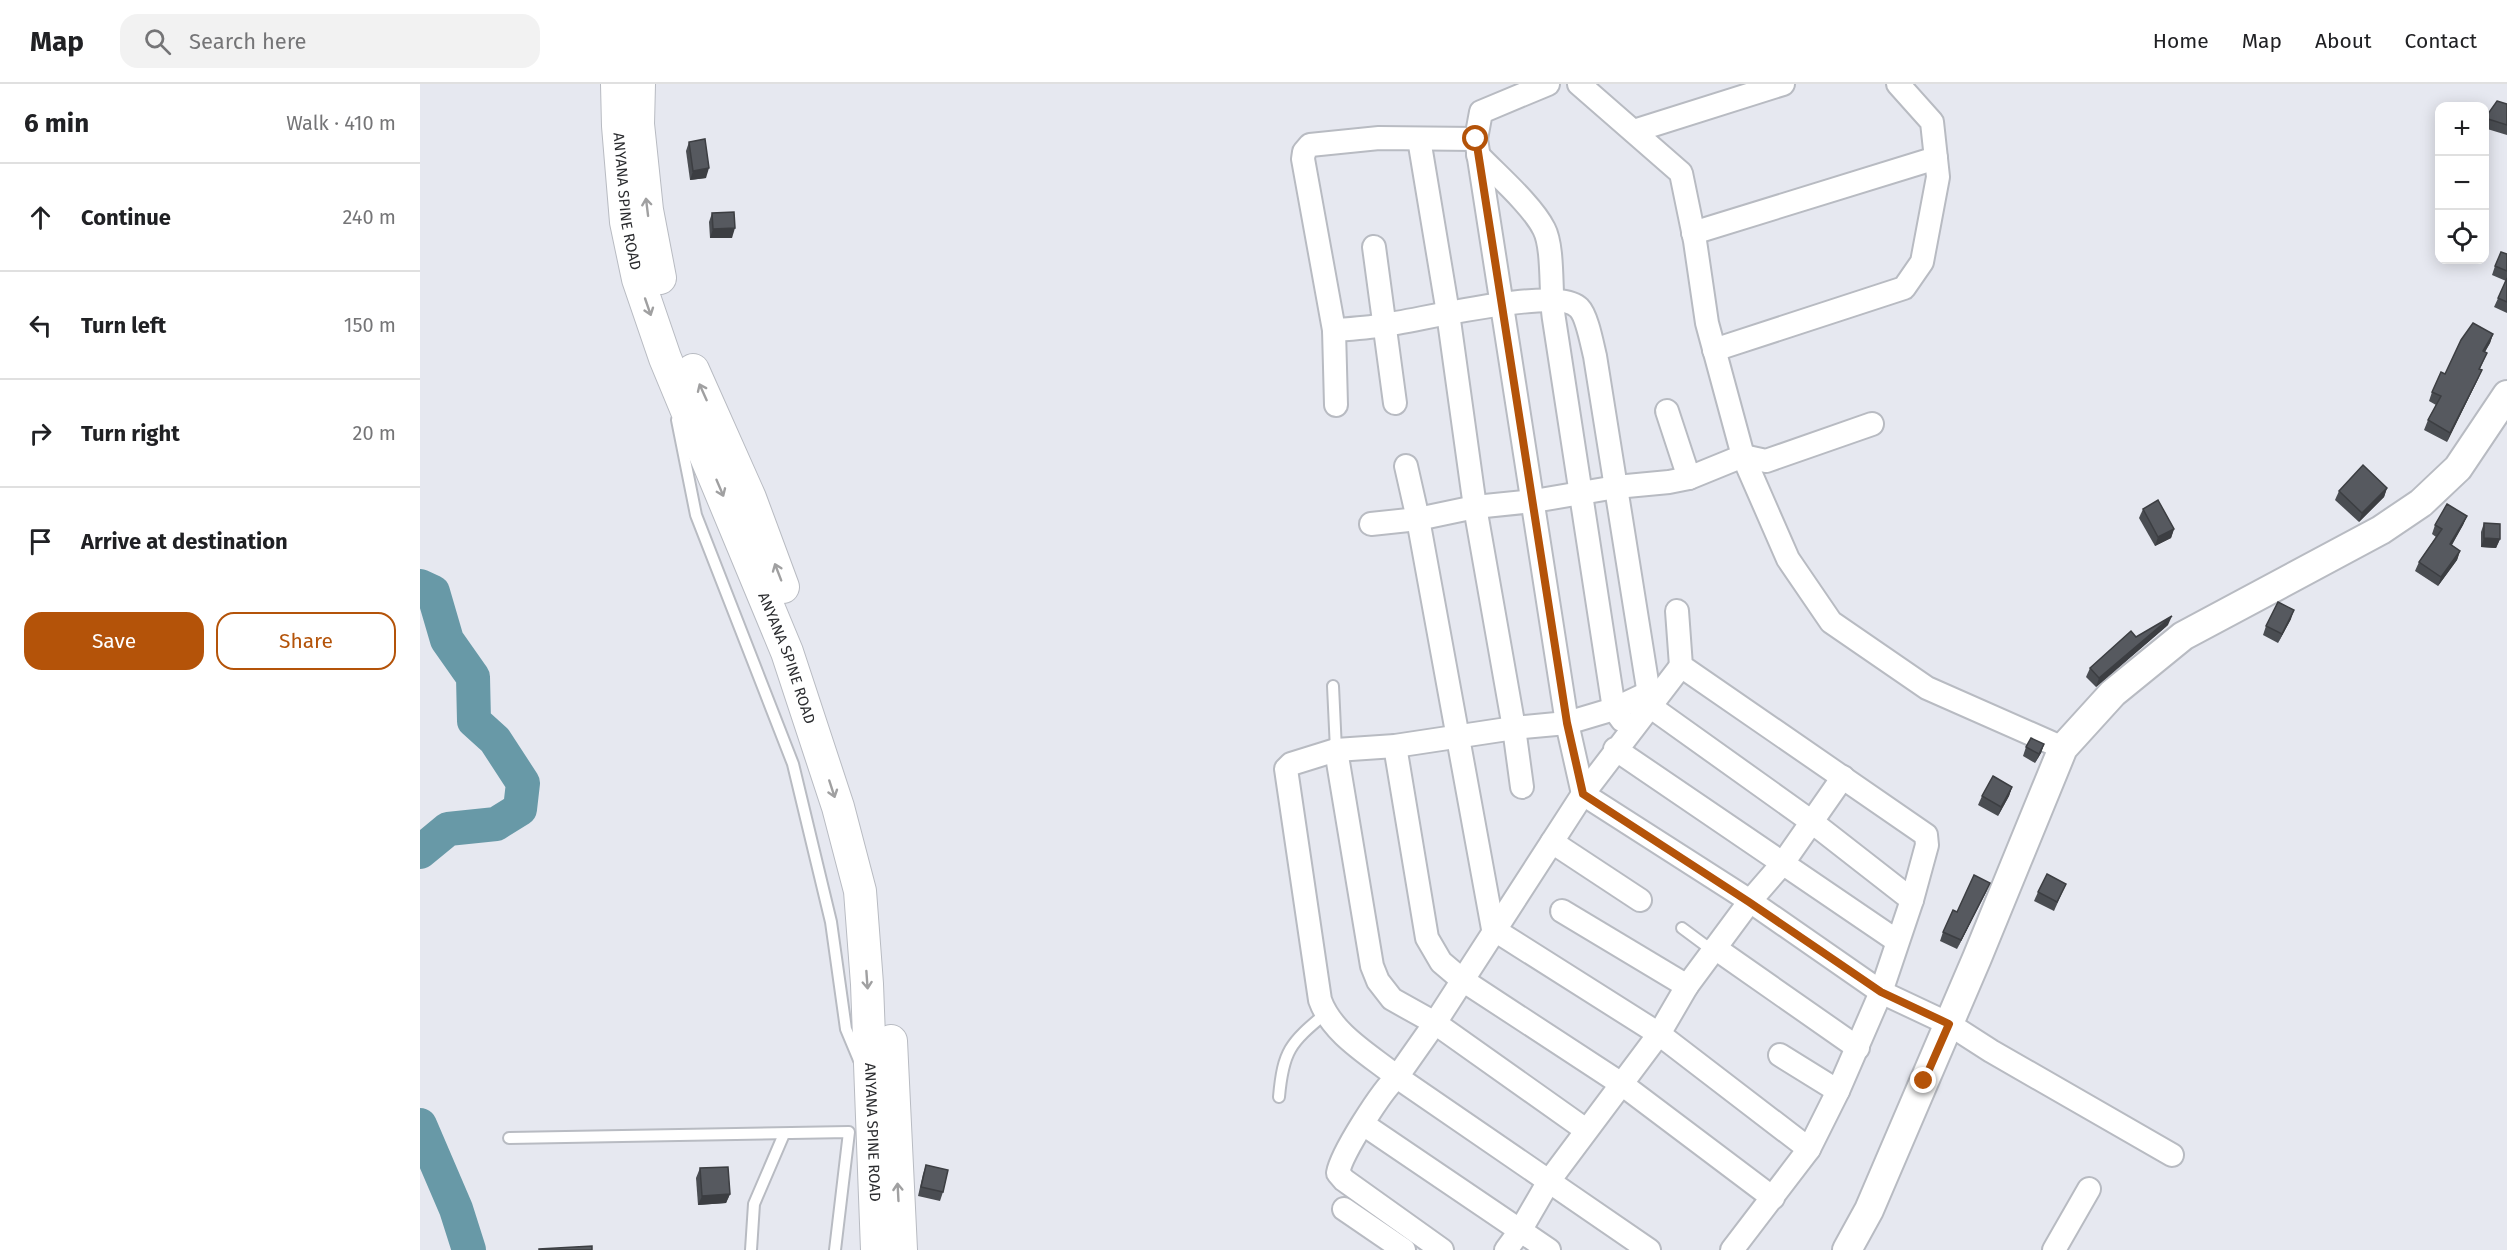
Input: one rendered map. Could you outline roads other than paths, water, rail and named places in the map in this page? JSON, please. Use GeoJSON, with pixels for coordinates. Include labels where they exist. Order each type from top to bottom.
{"type":"FeatureCollection","features":[{"type":"Feature","properties":{"kind":"main road","name":"ANYANA SPINE ROAD"},"geometry":{"type":"LineString","coordinates":[[617,84],[626,222],[638,279],[665,358],[788,652],[838,807],[860,891],[867,984],[877,1250]]}},
{"type":"Feature","properties":{"kind":"main road","name":"ANYANA SPINE ROAD"},"geometry":{"type":"LineString","coordinates":[[639,84],[638,124],[642,167],[658,272],[682,345],[750,498],[805,645],[857,797],[878,886],[887,975],[901,1250]]}},
{"type":"Feature","properties":{"kind":"street"},"geometry":{"type":"LineString","coordinates":[[1548,84],[1481,112],[1477,147],[1567,723],[1583,794],[1749,902],[1881,992],[1949,1024],[1991,1051],[2172,1155]]}},
{"type":"Feature","properties":{"kind":"street"},"geometry":{"type":"LineString","coordinates":[[1634,131],[1783,84]]}},
{"type":"Feature","properties":{"kind":"street"},"geometry":{"type":"LineString","coordinates":[[1714,350],[1904,288],[1922,262],[1938,177],[1932,122],[1898,84]]}},
{"type":"Feature","properties":{"kind":"street"},"geometry":{"type":"LineString","coordinates":[[1584,85],[1681,173],[1707,323],[1743,456],[1788,559],[1831,622],[1927,688],[2063,747]]}},
{"type":"Feature","properties":{"kind":"street"},"geometry":{"type":"LineString","coordinates":[[1336,405],[1334,330],[1303,159],[1304,152],[1310,145],[1379,138],[1419,139],[1477,147],[1545,229],[1549,244],[1551,299],[1614,709],[1630,731]]}},
{"type":"Feature","properties":{"kind":"street"},"geometry":{"type":"LineString","coordinates":[[1419,139],[1448,313],[1475,507],[1514,728],[1522,788]]}},
{"type":"Feature","properties":{"kind":"street"},"geometry":{"type":"LineString","coordinates":[[1693,233],[1936,158]]}},
{"type":"Feature","properties":{"kind":"street"},"geometry":{"type":"LineString","coordinates":[[1374,247],[1395,403]]}},
{"type":"Feature","properties":{"kind":"street"},"geometry":{"type":"LineString","coordinates":[[1334,330],[1385,325],[1448,313],[1551,299],[1580,308],[1595,356],[1650,700],[1912,900]]}},
{"type":"Feature","properties":{"kind":"street"},"geometry":{"type":"LineString","coordinates":[[1847,1250],[1869,1210],[1949,1024],[2063,747],[2113,693],[2183,636],[2381,530],[2421,503],[2458,468],[2507,395]]}},
{"type":"Feature","properties":{"kind":"street"},"geometry":{"type":"LineString","coordinates":[[1667,411],[1689,478]]}},
{"type":"Feature","properties":{"kind":"street"},"geometry":{"type":"LineString","coordinates":[[1371,524],[1418,519],[1475,507],[1534,501],[1616,487],[1669,482],[1689,478],[1743,456],[1766,461],[1872,424]]}},
{"type":"Feature","properties":{"kind":"street"},"geometry":{"type":"LineString","coordinates":[[1406,466],[1418,519],[1493,929],[1659,1034],[1809,1149]]}},
{"type":"Feature","properties":{"kind":"street"},"geometry":{"type":"LineString","coordinates":[[1442,1250],[1344,1180],[1338,1173],[1363,1124],[1385,1088],[1397,1077],[1435,1023],[1493,929],[1583,794],[1650,700],[1681,666],[1677,611]]}},
{"type":"Feature","properties":{"kind":"street"},"geometry":{"type":"LineString","coordinates":[[1681,666],[1926,835],[1927,845],[1912,900],[1881,992],[1838,1091],[1809,1149],[1732,1250]]}},
{"type":"Feature","properties":{"kind":"street"},"geometry":{"type":"LineString","coordinates":[[1649,1250],[1397,1077],[1336,1027],[1325,1014],[1320,1000],[1286,769],[1291,764],[1336,750],[1395,746],[1514,728],[1567,723],[1650,700]]}},
{"type":"Feature","properties":{"kind":"street"},"geometry":{"type":"LineString","coordinates":[[1395,746],[1427,938],[1441,962],[1461,979],[1623,1085],[1773,1198]]}},
{"type":"Feature","properties":{"kind":"street"},"geometry":{"type":"LineString","coordinates":[[1615,749],[1897,941]]}},
{"type":"Feature","properties":{"kind":"street"},"geometry":{"type":"LineString","coordinates":[[1336,750],[1372,966],[1378,981],[1392,999],[1435,1023],[1586,1130]]}},
{"type":"Feature","properties":{"kind":"street"},"geometry":{"type":"LineString","coordinates":[[1506,1250],[1586,1130],[1623,1085],[1659,1034],[1687,986],[1749,902],[1783,863],[1843,777]]}},
{"type":"Feature","properties":{"kind":"street"},"geometry":{"type":"LineString","coordinates":[[1552,842],[1640,900]]}},
{"type":"Feature","properties":{"kind":"street"},"geometry":{"type":"LineString","coordinates":[[1562,910],[1687,986]]}},
{"type":"Feature","properties":{"kind":"street"},"geometry":{"type":"LineString","coordinates":[[1714,950],[1858,1048]]}},
{"type":"Feature","properties":{"kind":"street"},"geometry":{"type":"LineString","coordinates":[[1780,1055],[1838,1091]]}},
{"type":"Feature","properties":{"kind":"street"},"geometry":{"type":"LineString","coordinates":[[1363,1124],[1549,1250]]}},
{"type":"Feature","properties":{"kind":"street"},"geometry":{"type":"LineString","coordinates":[[2054,1250],[2089,1189]]}},
{"type":"Feature","properties":{"kind":"street"},"geometry":{"type":"LineString","coordinates":[[1344,1209],[1404,1250]]}},
{"type":"Feature","properties":{"kind":"lane"},"geometry":{"type":"LineString","coordinates":[[1333,686],[1336,750]]}},
{"type":"Feature","properties":{"kind":"lane"},"geometry":{"type":"LineString","coordinates":[[1682,928],[1714,950]]}},
{"type":"Feature","properties":{"kind":"lane"},"geometry":{"type":"LineString","coordinates":[[1279,1097],[1281,1071],[1288,1051],[1300,1035],[1325,1014]]}},
{"type":"Feature","properties":{"kind":"lane"},"geometry":{"type":"LineString","coordinates":[[509,1138],[849,1132],[835,1250]]}},
{"type":"Feature","properties":{"kind":"lane"},"geometry":{"type":"LineString","coordinates":[[751,1250],[754,1204],[784,1134]]}},
{"type":"Feature","properties":{"kind":"waterway"},"geometry":{"type":"LineString","coordinates":[[420,586],[433,592],[447,640],[473,677],[474,721],[495,740],[523,783],[520,809],[496,824],[448,829],[420,852]]}},
{"type":"Feature","properties":{"kind":"waterway"},"geometry":{"type":"LineString","coordinates":[[420,1125],[456,1209],[469,1250]]}}]}
